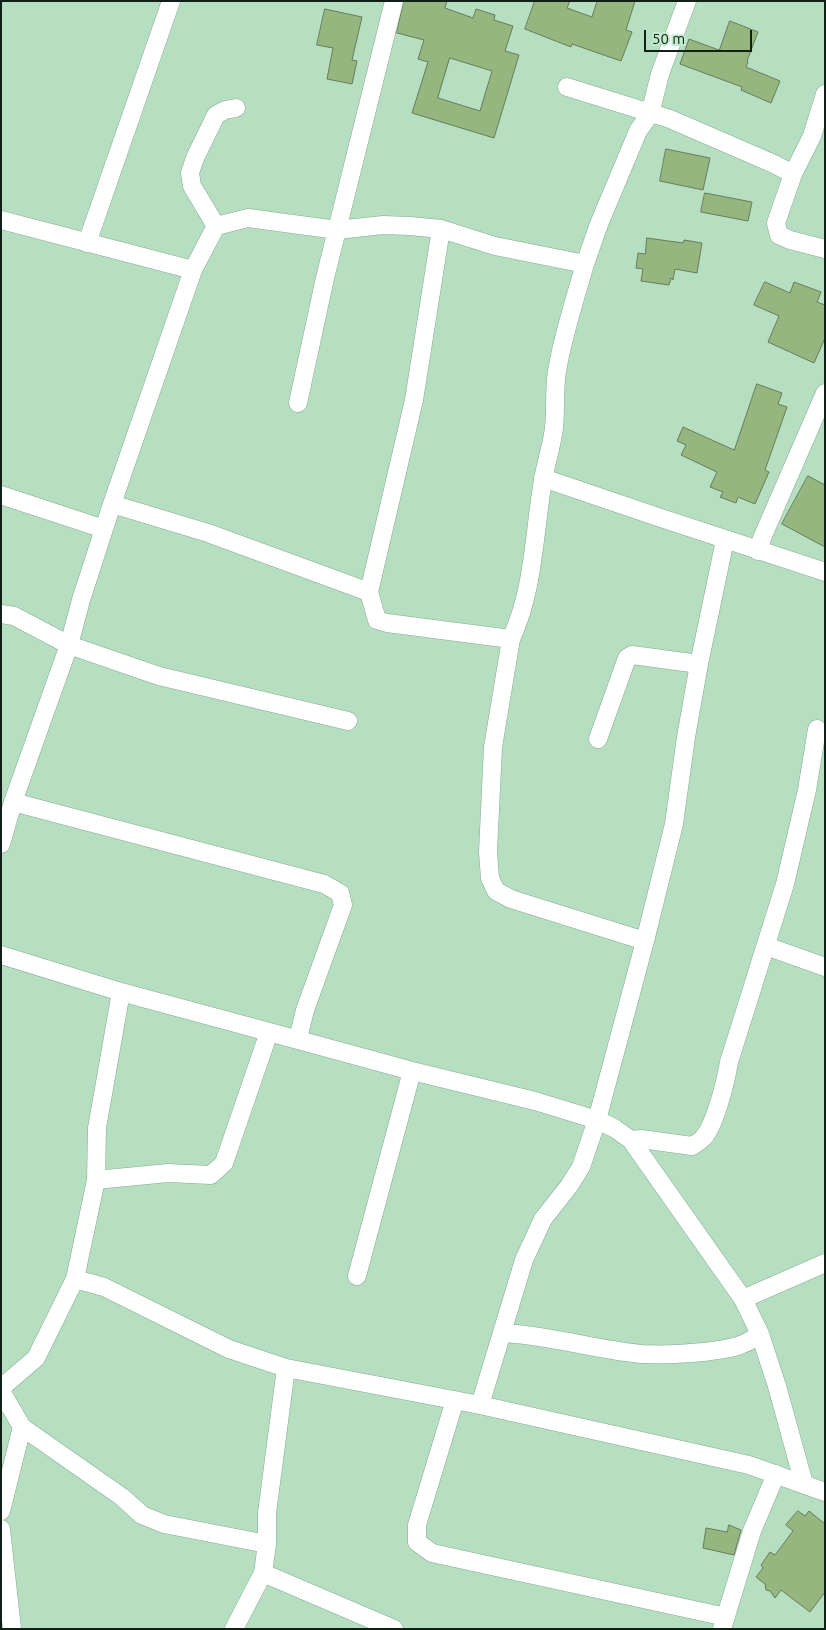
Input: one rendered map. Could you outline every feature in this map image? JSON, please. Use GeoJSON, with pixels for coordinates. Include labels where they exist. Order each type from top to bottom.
{"type":"FeatureCollection","features":[{"type":"Feature","properties":{"kind":"street"},"geometry":{"type":"LineString","coordinates":[[87,243],[171,1]]}},
{"type":"Feature","properties":{"kind":"street"},"geometry":{"type":"LineString","coordinates":[[298,403],[337,230],[394,1]]}},
{"type":"Feature","properties":{"kind":"street"},"geometry":{"type":"LineString","coordinates":[[645,942],[511,899],[496,891],[490,878],[488,852],[493,747],[512,640],[519,624],[526,596],[543,478],[554,428],[557,372],[565,335],[585,264],[599,224],[638,131],[650,114],[660,74],[687,1]]}},
{"type":"Feature","properties":{"kind":"street"},"geometry":{"type":"LineString","coordinates":[[567,88],[670,119],[793,174]]}},
{"type":"Feature","properties":{"kind":"street"},"geometry":{"type":"LineString","coordinates":[[825,94],[812,136],[793,174],[776,224],[779,234],[790,240],[825,249]]}},
{"type":"Feature","properties":{"kind":"street"},"geometry":{"type":"LineString","coordinates":[[216,226],[192,186],[190,173],[195,158],[216,115],[225,110],[236,108]]}},
{"type":"Feature","properties":{"kind":"street"},"geometry":{"type":"LineString","coordinates":[[1,844],[13,802],[69,645],[81,600],[112,504],[193,270],[216,226],[248,218],[337,230],[383,225],[441,229],[494,246],[585,264]]}},
{"type":"Feature","properties":{"kind":"street"},"geometry":{"type":"LineString","coordinates":[[1,220],[193,270]]}},
{"type":"Feature","properties":{"kind":"street"},"geometry":{"type":"LineString","coordinates":[[441,229],[414,400],[369,592],[377,620],[387,623],[512,640]]}},
{"type":"Feature","properties":{"kind":"street"},"geometry":{"type":"LineString","coordinates":[[758,550],[825,393]]}},
{"type":"Feature","properties":{"kind":"street"},"geometry":{"type":"LineString","coordinates":[[543,478],[825,572]]}},
{"type":"Feature","properties":{"kind":"street"},"geometry":{"type":"LineString","coordinates":[[1,495],[104,528]]}},
{"type":"Feature","properties":{"kind":"street"},"geometry":{"type":"LineString","coordinates":[[112,504],[208,533],[369,592]]}},
{"type":"Feature","properties":{"kind":"street"},"geometry":{"type":"LineString","coordinates":[[480,1405],[524,1260],[543,1219],[569,1186],[581,1167],[597,1120],[645,942],[674,824],[686,737],[699,664],[725,540]]}},
{"type":"Feature","properties":{"kind":"street"},"geometry":{"type":"LineString","coordinates":[[1,614],[14,616],[69,645],[159,676],[348,721]]}},
{"type":"Feature","properties":{"kind":"street"},"geometry":{"type":"LineString","coordinates":[[598,738],[627,658],[632,655],[699,664]]}},
{"type":"Feature","properties":{"kind":"street"},"geometry":{"type":"LineString","coordinates":[[631,1140],[641,1139],[692,1146],[703,1139],[716,1112],[729,1062],[785,884],[807,790],[817,729]]}},
{"type":"Feature","properties":{"kind":"street"},"geometry":{"type":"LineString","coordinates":[[13,802],[324,884],[340,893],[343,905],[305,1010],[298,1039]]}},
{"type":"Feature","properties":{"kind":"street"},"geometry":{"type":"LineString","coordinates":[[766,946],[825,967]]}},
{"type":"Feature","properties":{"kind":"street"},"geometry":{"type":"LineString","coordinates":[[1,955],[121,992],[412,1071],[535,1101],[597,1120],[614,1128],[631,1140],[743,1299],[760,1334],[777,1386],[804,1484]]}},
{"type":"Feature","properties":{"kind":"street"},"geometry":{"type":"LineString","coordinates":[[121,992],[97,1128],[96,1180],[74,1279],[36,1358],[1,1389],[22,1427],[122,1497],[142,1515],[164,1524],[267,1544]]}},
{"type":"Feature","properties":{"kind":"street"},"geometry":{"type":"LineString","coordinates":[[96,1180],[168,1173],[210,1175],[224,1163],[269,1032]]}},
{"type":"Feature","properties":{"kind":"street"},"geometry":{"type":"LineString","coordinates":[[357,1276],[412,1071]]}},
{"type":"Feature","properties":{"kind":"street"},"geometry":{"type":"LineString","coordinates":[[743,1299],[825,1263]]}},
{"type":"Feature","properties":{"kind":"street"},"geometry":{"type":"LineString","coordinates":[[74,1279],[104,1286],[228,1349],[286,1368],[480,1405],[749,1465],[825,1492]]}},
{"type":"Feature","properties":{"kind":"street"},"geometry":{"type":"LineString","coordinates":[[502,1333],[538,1336],[641,1354],[673,1355],[733,1348],[749,1342],[760,1334]]}},
{"type":"Feature","properties":{"kind":"street"},"geometry":{"type":"LineString","coordinates":[[234,1629],[263,1573],[267,1544],[267,1513],[286,1368]]}},
{"type":"Feature","properties":{"kind":"street"},"geometry":{"type":"LineString","coordinates":[[455,1400],[417,1525],[417,1542],[432,1553],[724,1623],[752,1531],[776,1474]]}},
{"type":"Feature","properties":{"kind":"street"},"geometry":{"type":"LineString","coordinates":[[1,1511],[22,1427]]}},
{"type":"Feature","properties":{"kind":"street"},"geometry":{"type":"LineString","coordinates":[[1,1529],[8,1623]]}},
{"type":"Feature","properties":{"kind":"street"},"geometry":{"type":"LineString","coordinates":[[263,1573],[394,1629]]}},
{"type":"Feature","properties":{"kind":"building"},"geometry":{"type":"Polygon","coordinates":[[[404,1],[447,1],[445,8],[473,18],[476,9],[495,15],[494,20],[513,26],[505,51],[519,55],[494,138],[412,113],[428,62],[418,59],[424,40],[397,33],[404,1]],[[450,58],[438,98],[480,111],[492,71],[450,58]]]}},
{"type":"Feature","properties":{"kind":"building"},"geometry":{"type":"Polygon","coordinates":[[[535,1],[570,1],[567,8],[592,17],[597,1],[635,1],[626,30],[632,32],[621,61],[572,44],[571,47],[525,29],[535,1]]]}},
{"type":"Feature","properties":{"kind":"building"},"geometry":{"type":"Polygon","coordinates":[[[325,9],[362,17],[352,60],[357,61],[352,84],[327,79],[333,48],[317,45],[325,9]]]}},
{"type":"Feature","properties":{"kind":"building"},"geometry":{"type":"Polygon","coordinates":[[[730,21],[758,32],[746,67],[780,81],[771,103],[741,90],[742,87],[680,64],[689,39],[719,50],[730,21]]]}},
{"type":"Feature","properties":{"kind":"building"},"geometry":{"type":"Polygon","coordinates":[[[666,149],[710,158],[703,190],[660,181],[666,149]]]}},
{"type":"Feature","properties":{"kind":"building"},"geometry":{"type":"Polygon","coordinates":[[[705,193],[752,202],[748,221],[701,212],[705,193]]]}},
{"type":"Feature","properties":{"kind":"building"},"geometry":{"type":"Polygon","coordinates":[[[647,238],[683,243],[684,240],[702,243],[697,273],[675,269],[673,280],[671,278],[669,285],[641,281],[643,269],[636,268],[638,253],[645,254],[647,238]]]}},
{"type":"Feature","properties":{"kind":"building"},"geometry":{"type":"Polygon","coordinates":[[[765,282],[790,293],[794,282],[821,292],[817,302],[825,305],[825,338],[814,363],[768,342],[779,316],[754,305],[765,282]]]}},
{"type":"Feature","properties":{"kind":"building"},"geometry":{"type":"Polygon","coordinates":[[[757,384],[782,393],[778,404],[787,407],[765,470],[769,472],[755,504],[738,497],[736,503],[720,497],[723,492],[710,487],[717,472],[681,455],[686,445],[677,441],[683,427],[734,450],[757,384]]]}},
{"type":"Feature","properties":{"kind":"building"},"geometry":{"type":"Polygon","coordinates":[[[808,476],[825,485],[825,547],[782,524],[808,476]]]}},
{"type":"Feature","properties":{"kind":"building"},"geometry":{"type":"Polygon","coordinates":[[[798,1511],[805,1516],[809,1511],[825,1524],[825,1592],[810,1612],[781,1590],[775,1598],[770,1591],[766,1590],[765,1584],[756,1577],[763,1568],[761,1565],[770,1552],[775,1555],[793,1531],[786,1525],[798,1511]]]}},
{"type":"Feature","properties":{"kind":"building"},"geometry":{"type":"Polygon","coordinates":[[[729,1525],[741,1530],[734,1555],[703,1548],[706,1528],[727,1532],[729,1525]]]}}]}
